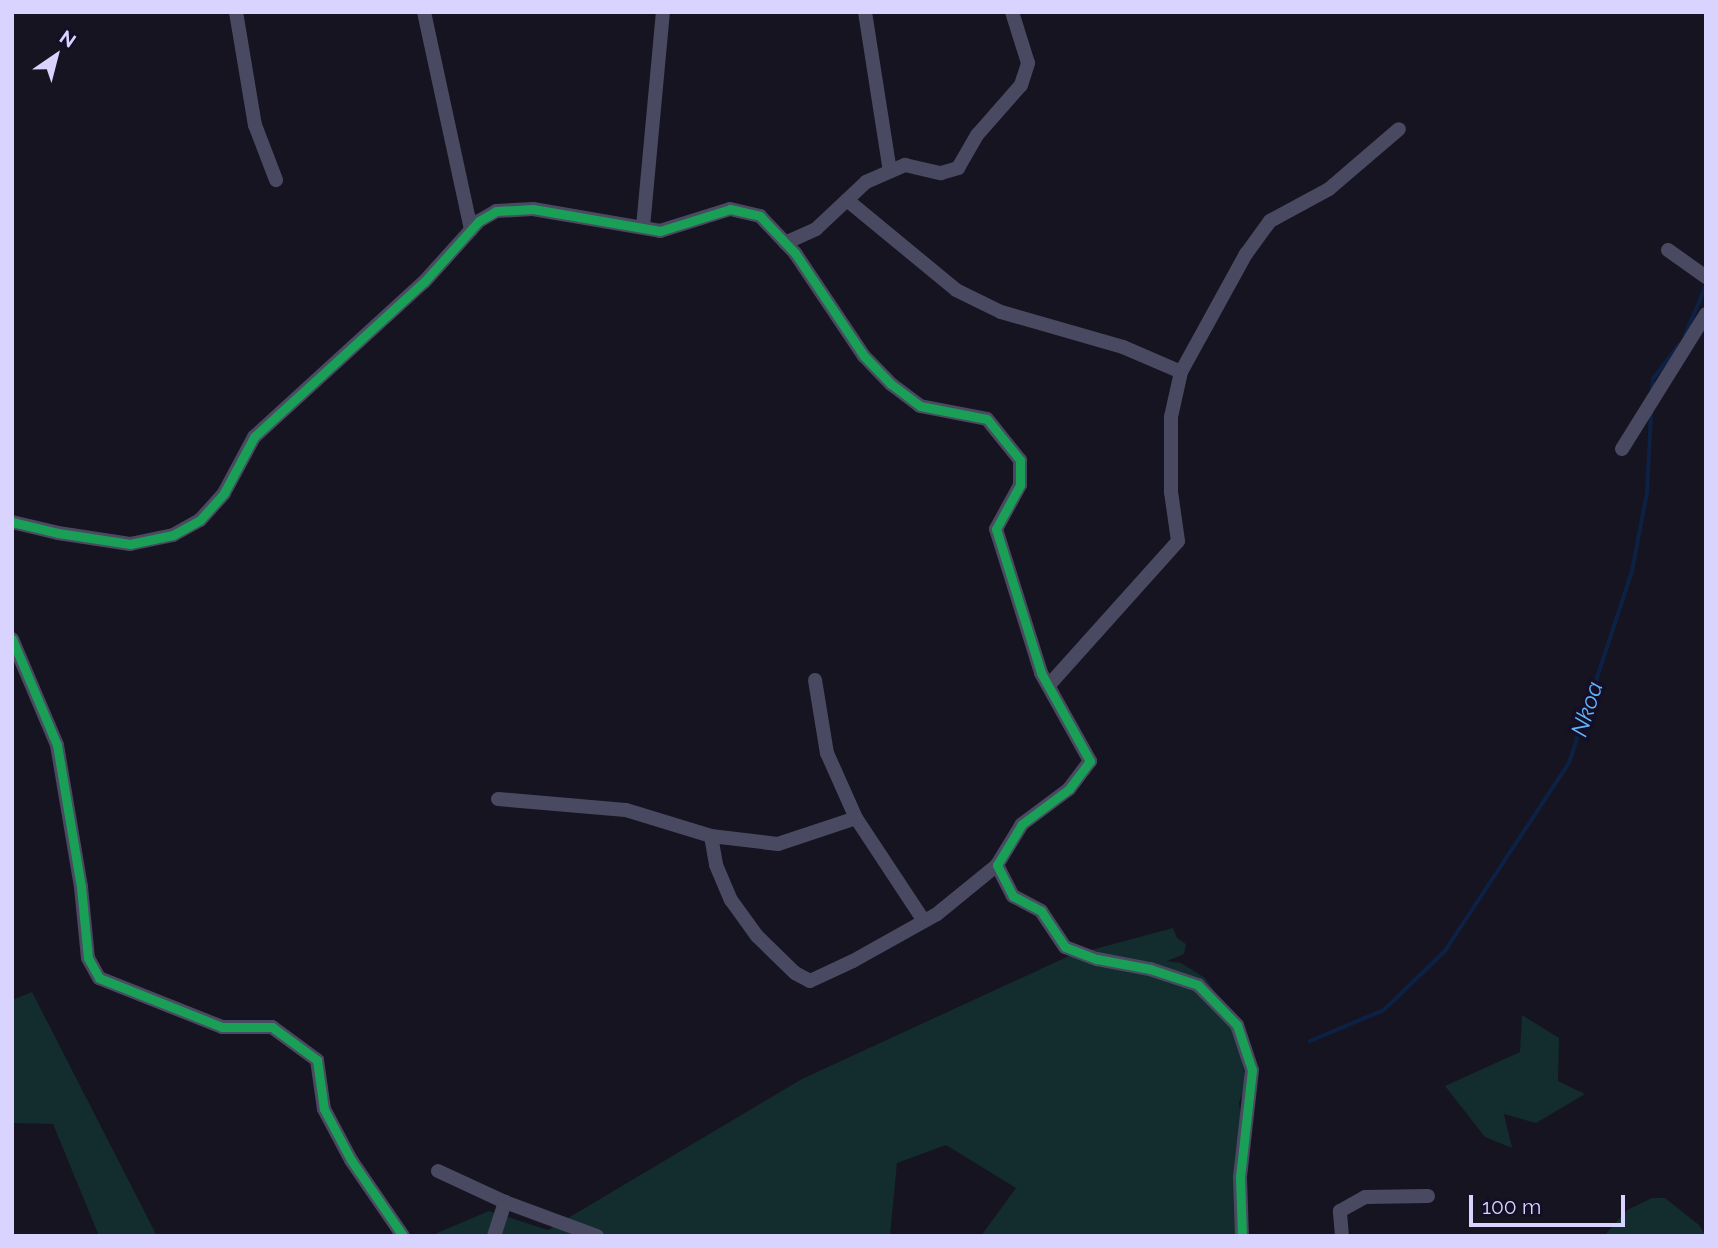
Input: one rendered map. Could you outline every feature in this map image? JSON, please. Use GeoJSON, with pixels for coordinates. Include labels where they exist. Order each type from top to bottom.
{"type":"FeatureCollection","features":[{"type":"Feature","properties":{"kind":"street"},"geometry":{"type":"LineString","coordinates":[[236,12],[255,125],[276,180]]}},
{"type":"Feature","properties":{"kind":"street"},"geometry":{"type":"LineString","coordinates":[[424,12],[471,230]]}},
{"type":"Feature","properties":{"kind":"street"},"geometry":{"type":"LineString","coordinates":[[643,227],[663,12]]}},
{"type":"Feature","properties":{"kind":"street"},"geometry":{"type":"LineString","coordinates":[[865,12],[890,172]]}},
{"type":"Feature","properties":{"kind":"street"},"geometry":{"type":"LineString","coordinates":[[785,243],[816,229],[866,182],[905,165],[941,173],[958,169],[978,134],[1021,85],[1028,63],[1012,12]]}},
{"type":"Feature","properties":{"kind":"street"},"geometry":{"type":"LineString","coordinates":[[1049,685],[1178,541],[1171,492],[1171,417],[1181,372],[1245,254],[1270,221],[1329,190],[1399,129]]}},
{"type":"Feature","properties":{"kind":"street"},"geometry":{"type":"LineString","coordinates":[[847,200],[956,290],[1001,312],[1123,347],[1181,372]]}},
{"type":"Feature","properties":{"kind":"street"},"geometry":{"type":"LineString","coordinates":[[12,522],[58,533],[130,544],[173,536],[200,520],[224,494],[254,437],[424,282],[471,230],[496,211],[533,209],[660,231],[730,209],[760,215],[785,243],[864,356],[891,384],[920,406],[987,419],[1020,460],[1020,485],[996,529],[1020,610],[1049,685],[1090,761],[1069,789],[1022,824],[997,865],[924,921],[853,961],[810,981],[795,974],[757,936],[731,900],[716,865],[711,836]]}},
{"type":"Feature","properties":{"kind":"street"},"geometry":{"type":"LineString","coordinates":[[1668,250],[1706,277]]}},
{"type":"Feature","properties":{"kind":"street"},"geometry":{"type":"LineString","coordinates":[[1622,449],[1706,314]]}},
{"type":"Feature","properties":{"kind":"street"},"geometry":{"type":"LineString","coordinates":[[12,639],[57,745],[81,887],[88,958],[99,978],[222,1027],[272,1027],[317,1060],[324,1109],[351,1160],[403,1236]]}},
{"type":"Feature","properties":{"kind":"street"},"geometry":{"type":"LineString","coordinates":[[815,680],[827,753],[856,818],[924,921]]}},
{"type":"Feature","properties":{"kind":"street"},"geometry":{"type":"LineString","coordinates":[[498,799],[626,810],[711,836],[778,844],[856,818]]}},
{"type":"Feature","properties":{"kind":"street"},"geometry":{"type":"LineString","coordinates":[[997,865],[1013,896],[1041,911],[1065,947],[1097,959],[1150,969],[1198,985],[1237,1025],[1252,1070],[1240,1177],[1242,1236]]}},
{"type":"Feature","properties":{"kind":"street"},"geometry":{"type":"LineString","coordinates":[[439,1171],[505,1202],[597,1236]]}},
{"type":"Feature","properties":{"kind":"street"},"geometry":{"type":"LineString","coordinates":[[1342,1236],[1340,1211],[1365,1197],[1428,1196]]}},
{"type":"Feature","properties":{"kind":"street"},"geometry":{"type":"LineString","coordinates":[[494,1236],[505,1202]]}},
{"type":"Feature","properties":{"kind":"green space"},"geometry":{"type":"Polygon","coordinates":[[[1173,928],[1177,938],[1186,944],[1184,954],[1167,961],[1181,963],[1205,978],[1224,1005],[1241,1055],[1246,1084],[1239,1103],[1246,1161],[1241,1236],[981,1236],[1016,1188],[946,1145],[897,1163],[890,1236],[430,1236],[489,1211],[548,1230],[802,1079],[1069,956],[1173,928]]]}},
{"type":"Feature","properties":{"kind":"green space"},"geometry":{"type":"Polygon","coordinates":[[[32,992],[157,1236],[99,1236],[53,1124],[12,1123],[12,1000],[32,992]]]}},
{"type":"Feature","properties":{"kind":"green space"},"geometry":{"type":"Polygon","coordinates":[[[1522,1015],[1559,1038],[1558,1081],[1585,1094],[1536,1123],[1504,1114],[1512,1148],[1485,1137],[1445,1086],[1520,1052],[1522,1015]]]}},
{"type":"Feature","properties":{"kind":"green space"},"geometry":{"type":"Polygon","coordinates":[[[1652,1198],[1665,1198],[1699,1225],[1706,1236],[1604,1236],[1627,1210],[1652,1198]]]}},
{"type":"Feature","properties":{"kind":"waterway","name":"Nkoa"},"geometry":{"type":"LineString","coordinates":[[1685,335],[1706,286]]}},
{"type":"Feature","properties":{"kind":"waterway","name":"Nkoa"},"geometry":{"type":"LineString","coordinates":[[1652,391],[1653,379],[1679,345]]}},
{"type":"Feature","properties":{"kind":"waterway","name":"Nkoa"},"geometry":{"type":"LineString","coordinates":[[1310,1041],[1384,1010],[1445,951],[1569,763],[1632,571],[1647,493],[1651,413]]}},
{"type":"Feature","properties":{"kind":"cycle path"},"geometry":{"type":"LineString","coordinates":[[12,522],[58,533],[130,544],[173,535],[200,520],[224,493],[254,437],[424,282],[479,221],[496,211],[533,209],[660,231],[730,209],[760,216],[795,253],[864,356],[891,384],[920,406],[987,419],[1020,460],[1020,485],[996,529],[1041,673],[1090,761],[1069,789],[1022,824],[997,865],[1013,896],[1041,911],[1065,947],[1097,959],[1150,969],[1198,985],[1237,1025],[1252,1070],[1240,1177],[1242,1236]]}},
{"type":"Feature","properties":{"kind":"cycle path"},"geometry":{"type":"LineString","coordinates":[[12,639],[57,745],[81,887],[88,958],[99,978],[222,1027],[272,1027],[317,1060],[324,1109],[351,1160],[403,1236]]}}]}
